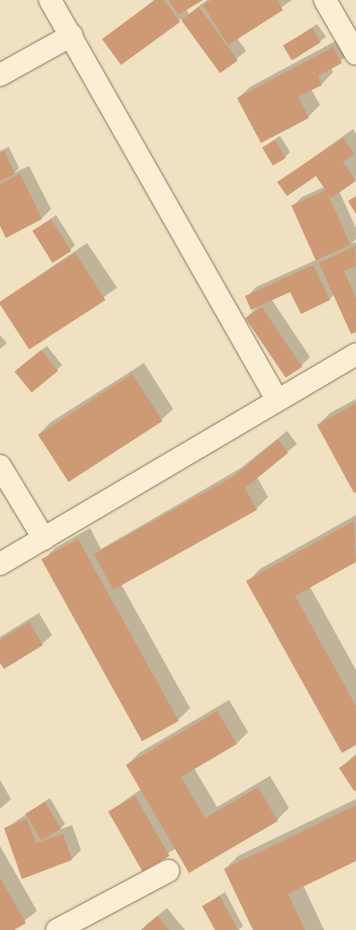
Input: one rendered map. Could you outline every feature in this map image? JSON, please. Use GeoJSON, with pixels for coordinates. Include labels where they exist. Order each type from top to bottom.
{"type":"FeatureCollection","features":[{"type":"Feature","properties":{"kind":"street"},"geometry":{"type":"LineString","coordinates":[[50,0],[72,35],[277,400]]}},
{"type":"Feature","properties":{"kind":"street"},"geometry":{"type":"LineString","coordinates":[[325,0],[356,54]]}},
{"type":"Feature","properties":{"kind":"street"},"geometry":{"type":"LineString","coordinates":[[0,75],[72,35]]}},
{"type":"Feature","properties":{"kind":"street"},"geometry":{"type":"LineString","coordinates":[[0,564],[356,354]]}},
{"type":"Feature","properties":{"kind":"street"},"geometry":{"type":"LineString","coordinates":[[0,466],[44,539]]}},
{"type":"Feature","properties":{"kind":"street"},"geometry":{"type":"LineString","coordinates":[[57,930],[168,872]]}},
{"type":"Feature","properties":{"kind":"building"},"geometry":{"type":"Polygon","coordinates":[[[155,0],[164,0],[180,22],[121,65],[102,39],[155,0]]]}},
{"type":"Feature","properties":{"kind":"building"},"geometry":{"type":"Polygon","coordinates":[[[169,0],[203,0],[178,15],[169,0]]]}},
{"type":"Feature","properties":{"kind":"building"},"geometry":{"type":"Polygon","coordinates":[[[211,0],[277,0],[283,10],[228,45],[203,5],[211,0]]]}},
{"type":"Feature","properties":{"kind":"building"},"geometry":{"type":"Polygon","coordinates":[[[199,7],[238,60],[220,73],[181,20],[199,7]]]}},
{"type":"Feature","properties":{"kind":"building"},"geometry":{"type":"Polygon","coordinates":[[[312,28],[321,43],[292,60],[283,46],[312,28]]]}},
{"type":"Feature","properties":{"kind":"building"},"geometry":{"type":"Polygon","coordinates":[[[333,47],[342,63],[318,76],[322,85],[298,97],[309,118],[261,143],[237,98],[333,47]]]}},
{"type":"Feature","properties":{"kind":"building"},"geometry":{"type":"Polygon","coordinates":[[[343,138],[355,154],[343,162],[356,181],[331,198],[316,176],[287,196],[277,182],[343,138]]]}},
{"type":"Feature","properties":{"kind":"building"},"geometry":{"type":"Polygon","coordinates":[[[275,140],[286,158],[273,166],[262,148],[275,140]]]}},
{"type":"Feature","properties":{"kind":"building"},"geometry":{"type":"Polygon","coordinates":[[[4,151],[15,174],[0,181],[0,153],[4,151]]]}},
{"type":"Feature","properties":{"kind":"building"},"geometry":{"type":"Polygon","coordinates":[[[20,174],[42,219],[6,238],[0,226],[0,184],[20,174]]]}},
{"type":"Feature","properties":{"kind":"building"},"geometry":{"type":"Polygon","coordinates":[[[326,190],[350,245],[316,260],[291,205],[326,190]]]}},
{"type":"Feature","properties":{"kind":"building"},"geometry":{"type":"Polygon","coordinates":[[[356,196],[356,214],[348,201],[356,196]]]}},
{"type":"Feature","properties":{"kind":"building"},"geometry":{"type":"Polygon","coordinates":[[[51,219],[71,251],[52,263],[32,231],[51,219]]]}},
{"type":"Feature","properties":{"kind":"building"},"geometry":{"type":"Polygon","coordinates":[[[355,246],[356,266],[344,271],[356,298],[356,332],[351,334],[319,263],[355,246]]]}},
{"type":"Feature","properties":{"kind":"building"},"geometry":{"type":"Polygon","coordinates":[[[75,253],[105,300],[29,350],[0,305],[0,302],[75,253]]]}},
{"type":"Feature","properties":{"kind":"building"},"geometry":{"type":"Polygon","coordinates":[[[313,265],[330,300],[301,314],[290,292],[251,310],[245,296],[313,265]]]}},
{"type":"Feature","properties":{"kind":"building"},"geometry":{"type":"Polygon","coordinates":[[[262,307],[302,367],[286,378],[245,318],[262,307]]]}},
{"type":"Feature","properties":{"kind":"building"},"geometry":{"type":"Polygon","coordinates":[[[41,350],[58,371],[32,392],[15,371],[41,350]]]}},
{"type":"Feature","properties":{"kind":"building"},"geometry":{"type":"Polygon","coordinates":[[[132,374],[162,421],[69,482],[38,435],[132,374]]]}},
{"type":"Feature","properties":{"kind":"building"},"geometry":{"type":"Polygon","coordinates":[[[356,403],[356,492],[354,493],[317,425],[356,403]]]}},
{"type":"Feature","properties":{"kind":"building"},"geometry":{"type":"Polygon","coordinates":[[[278,439],[288,453],[245,488],[257,510],[113,590],[94,554],[234,476],[278,439]]]}},
{"type":"Feature","properties":{"kind":"building"},"geometry":{"type":"Polygon","coordinates":[[[354,521],[356,562],[295,596],[356,706],[356,745],[342,753],[246,581],[354,521]]]}},
{"type":"Feature","properties":{"kind":"building"},"geometry":{"type":"Polygon","coordinates":[[[78,539],[179,721],[142,741],[41,559],[78,539]]]}},
{"type":"Feature","properties":{"kind":"building"},"geometry":{"type":"Polygon","coordinates":[[[29,622],[43,645],[4,669],[0,663],[0,640],[29,622]]]}},
{"type":"Feature","properties":{"kind":"building"},"geometry":{"type":"Polygon","coordinates":[[[217,711],[237,744],[181,777],[205,818],[258,787],[278,821],[189,873],[126,765],[217,711]]]}},
{"type":"Feature","properties":{"kind":"building"},"geometry":{"type":"Polygon","coordinates":[[[356,756],[356,790],[354,791],[339,768],[356,756]]]}},
{"type":"Feature","properties":{"kind":"building"},"geometry":{"type":"Polygon","coordinates":[[[135,796],[170,856],[143,871],[108,812],[135,796]]]}},
{"type":"Feature","properties":{"kind":"building"},"geometry":{"type":"Polygon","coordinates":[[[45,802],[61,829],[41,840],[25,814],[45,802]]]}},
{"type":"Feature","properties":{"kind":"building"},"geometry":{"type":"Polygon","coordinates":[[[356,805],[356,861],[288,894],[305,930],[253,930],[224,869],[356,805]]]}},
{"type":"Feature","properties":{"kind":"building"},"geometry":{"type":"Polygon","coordinates":[[[27,819],[36,843],[63,834],[72,860],[22,879],[4,828],[27,819]]]}},
{"type":"Feature","properties":{"kind":"building"},"geometry":{"type":"Polygon","coordinates":[[[0,878],[26,923],[14,930],[0,930],[0,878]]]}},
{"type":"Feature","properties":{"kind":"building"},"geometry":{"type":"Polygon","coordinates":[[[220,896],[238,930],[215,930],[202,906],[220,896]]]}},
{"type":"Feature","properties":{"kind":"building"},"geometry":{"type":"Polygon","coordinates":[[[158,916],[169,930],[141,930],[158,916]]]}}]}
